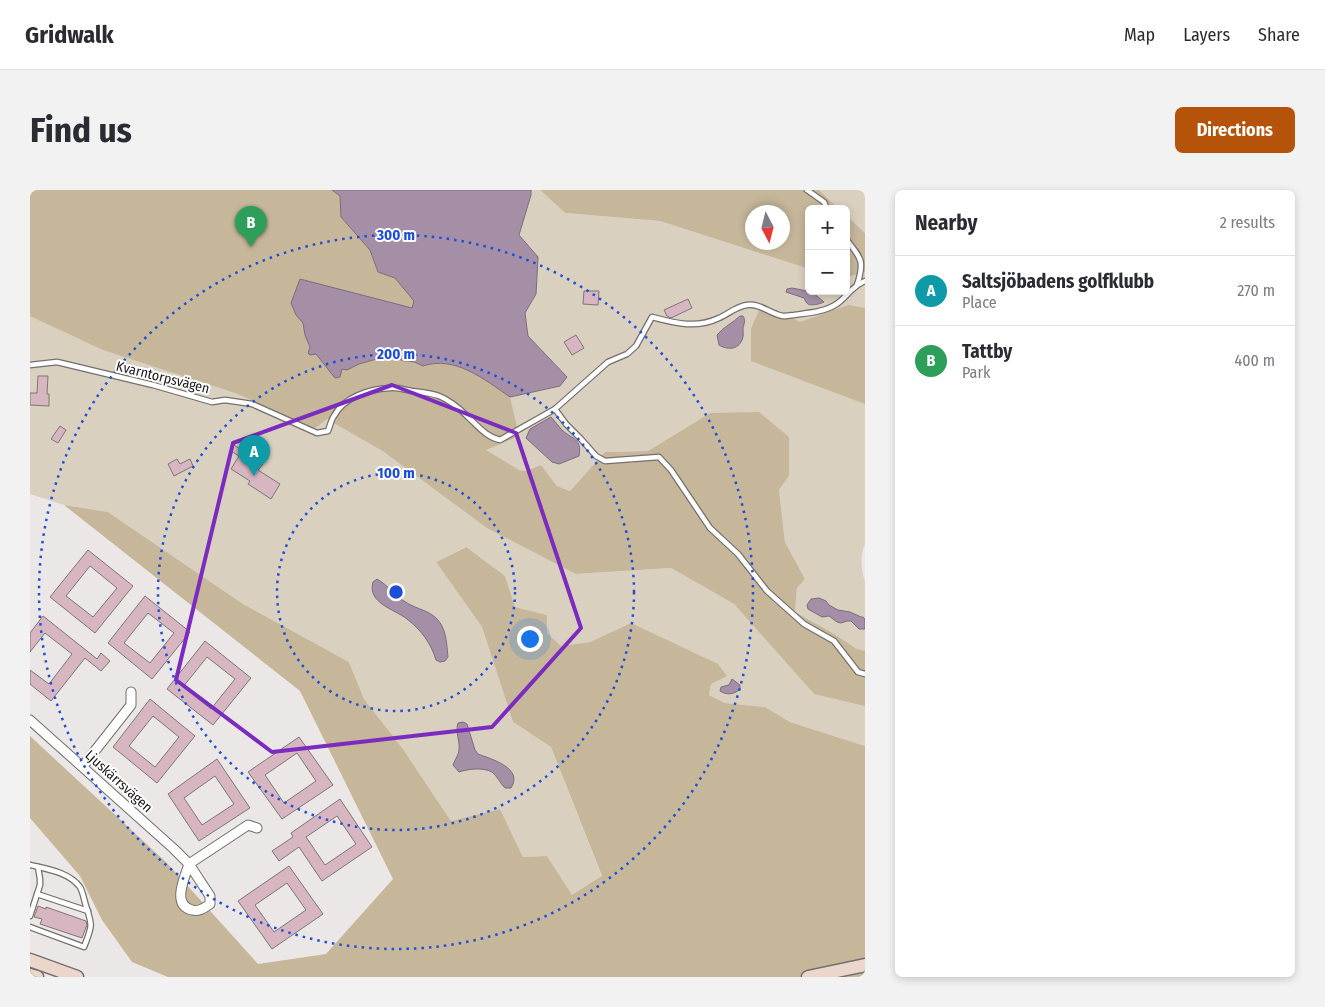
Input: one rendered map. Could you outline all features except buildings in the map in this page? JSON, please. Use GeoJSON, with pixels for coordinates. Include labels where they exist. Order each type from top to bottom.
{"type":"FeatureCollection","features":[{"type":"Feature","properties":{"kind":"main road"},"geometry":{"type":"LineString","coordinates":[[30,960],[77,977]]}},
{"type":"Feature","properties":{"kind":"main road"},"geometry":{"type":"LineString","coordinates":[[808,977],[865,964]]}},
{"type":"Feature","properties":{"kind":"main road"},"geometry":{"type":"LineString","coordinates":[[30,975],[36,977]]}},
{"type":"Feature","properties":{"kind":"street"},"geometry":{"type":"LineString","coordinates":[[83,766],[131,705],[131,692]]}},
{"type":"Feature","properties":{"kind":"street","name":"Ljuskärrsvägen"},"geometry":{"type":"LineString","coordinates":[[30,720],[189,864],[210,896],[210,904],[202,910],[191,910],[185,907],[182,902],[180,893],[189,864]]}},
{"type":"Feature","properties":{"kind":"street"},"geometry":{"type":"LineString","coordinates":[[189,864],[248,826],[257,828]]}},
{"type":"Feature","properties":{"kind":"lane"},"geometry":{"type":"LineString","coordinates":[[807,190],[824,202],[825,205]]}},
{"type":"Feature","properties":{"kind":"lane"},"geometry":{"type":"LineString","coordinates":[[850,244],[862,262],[862,272],[857,284]]}},
{"type":"Feature","properties":{"kind":"lane"},"geometry":{"type":"LineString","coordinates":[[857,284],[865,281]]}},
{"type":"Feature","properties":{"kind":"lane","name":"Kvarntorpsvägen"},"geometry":{"type":"LineString","coordinates":[[30,365],[57,362],[153,385],[212,402],[225,400],[252,404],[317,434],[328,430],[333,417],[341,406],[355,396],[391,388],[438,396],[454,405],[491,438],[500,440],[555,409],[608,362],[627,354],[636,346],[652,317],[699,325],[747,305],[756,305],[784,316],[810,313],[837,304],[857,284]]}},
{"type":"Feature","properties":{"kind":"lane"},"geometry":{"type":"LineString","coordinates":[[555,409],[566,424],[596,456],[605,462],[659,458],[670,470],[710,528],[738,554],[766,591],[804,624],[834,641],[858,672],[865,674]]}},
{"type":"Feature","properties":{"kind":"lane"},"geometry":{"type":"LineString","coordinates":[[30,865],[54,870],[79,886],[92,927],[84,947],[30,927]]}},
{"type":"Feature","properties":{"kind":"lane"},"geometry":{"type":"LineString","coordinates":[[30,916],[40,885],[38,867]]}},
{"type":"Feature","properties":{"kind":"lane"},"geometry":{"type":"LineString","coordinates":[[37,894],[88,911]]}},
{"type":"Feature","properties":{"kind":"highlighted area"},"geometry":{"type":"Polygon","coordinates":[[[392,385],[516,433],[581,628],[492,727],[272,752],[176,680],[233,443],[392,385]]]}},
{"type":"Feature","properties":{"kind":"shaded area"},"geometry":{"type":"Polygon","coordinates":[[[30,190],[475,190],[327,418],[576,574],[671,568],[734,604],[814,694],[857,649],[795,612],[797,588],[805,579],[785,542],[779,490],[789,476],[710,413],[648,451],[605,452],[570,491],[557,486],[541,465],[526,471],[519,470],[485,450],[518,436],[510,397],[560,386],[566,377],[528,336],[525,313],[536,294],[519,235],[531,190],[540,190],[565,213],[660,221],[745,248],[745,250],[805,268],[805,295],[850,295],[850,277],[865,272],[865,544],[862,562],[865,581],[865,746],[790,722],[765,707],[725,703],[709,695],[711,684],[631,623],[590,642],[561,646],[547,633],[547,615],[515,607],[505,576],[465,547],[436,562],[482,627],[513,722],[551,747],[602,877],[572,896],[547,856],[523,857],[500,809],[451,821],[403,749],[364,699],[349,662],[243,604],[108,512],[64,505],[30,494],[30,190]]]}},
{"type":"Feature","properties":{"kind":"shaded area"},"geometry":{"type":"Polygon","coordinates":[[[30,190],[332,190],[340,196],[341,217],[370,250],[378,272],[395,278],[415,301],[412,308],[296,315],[303,323],[310,347],[323,363],[340,377],[342,369],[347,370],[359,364],[394,354],[407,362],[423,366],[435,363],[458,366],[480,377],[510,397],[519,436],[486,450],[519,470],[526,471],[541,465],[557,486],[570,491],[605,452],[648,451],[710,413],[759,412],[789,437],[789,476],[779,490],[785,542],[805,579],[797,588],[795,612],[857,649],[865,651],[865,706],[814,694],[734,604],[671,568],[576,574],[487,528],[384,452],[327,419],[314,429],[238,394],[103,350],[30,316],[30,190]]]}},
{"type":"Feature","properties":{"kind":"shaded area"},"geometry":{"type":"Polygon","coordinates":[[[332,190],[531,190],[519,235],[538,257],[536,294],[525,313],[528,336],[567,377],[560,386],[510,397],[480,377],[458,366],[435,363],[423,366],[401,360],[394,354],[359,364],[347,370],[342,369],[340,377],[335,378],[316,354],[310,355],[308,353],[310,347],[303,323],[296,315],[291,303],[300,279],[412,308],[414,301],[395,278],[378,272],[370,250],[341,217],[340,196],[332,190]]]}},
{"type":"Feature","properties":{"kind":"shaded area"},"geometry":{"type":"Polygon","coordinates":[[[540,190],[819,190],[835,205],[805,205],[805,268],[750,250],[790,250],[790,205],[745,205],[745,248],[660,221],[565,213],[540,190]]]}},
{"type":"Feature","properties":{"kind":"shaded area"},"geometry":{"type":"Polygon","coordinates":[[[819,190],[865,190],[865,233],[850,219],[850,205],[835,205],[819,190]]]}},
{"type":"Feature","properties":{"kind":"shaded area"},"geometry":{"type":"Polygon","coordinates":[[[850,219],[865,233],[865,272],[850,277],[850,219]]]}},
{"type":"Feature","properties":{"kind":"shaded area"},"geometry":{"type":"Polygon","coordinates":[[[787,289],[805,291],[805,295],[816,295],[824,302],[816,305],[808,304],[804,298],[786,292],[787,289]]]}},
{"type":"Feature","properties":{"kind":"shaded area"},"geometry":{"type":"Polygon","coordinates":[[[762,303],[800,322],[848,305],[865,308],[865,404],[751,361],[751,329],[762,303]]]}},
{"type":"Feature","properties":{"kind":"shaded area"},"geometry":{"type":"Polygon","coordinates":[[[740,316],[743,316],[745,321],[743,337],[738,346],[725,348],[719,345],[717,335],[740,316]]]}},
{"type":"Feature","properties":{"kind":"shaded area"},"geometry":{"type":"Polygon","coordinates":[[[551,417],[562,430],[578,442],[579,456],[559,464],[552,462],[526,438],[530,429],[551,417]]]}},
{"type":"Feature","properties":{"kind":"shaded area"},"geometry":{"type":"Polygon","coordinates":[[[64,505],[108,512],[243,604],[349,662],[364,699],[403,749],[451,821],[500,809],[523,857],[547,856],[572,895],[602,876],[551,747],[513,722],[482,627],[436,562],[466,547],[505,576],[515,607],[547,615],[547,633],[561,646],[590,642],[631,623],[718,664],[727,676],[711,684],[709,695],[725,703],[765,707],[790,722],[865,746],[865,977],[168,977],[132,962],[102,920],[80,876],[30,818],[30,736],[167,863],[258,964],[326,954],[393,879],[300,691],[64,505]]]}},
{"type":"Feature","properties":{"kind":"shaded area"},"geometry":{"type":"Polygon","coordinates":[[[377,579],[404,601],[437,619],[444,630],[448,657],[445,661],[440,662],[436,660],[428,642],[412,623],[378,600],[372,589],[373,582],[377,579]]]}},
{"type":"Feature","properties":{"kind":"shaded area"},"geometry":{"type":"Polygon","coordinates":[[[819,598],[838,610],[863,617],[865,619],[865,629],[859,629],[851,621],[841,623],[829,616],[822,617],[808,609],[807,605],[811,599],[819,598]]]}},
{"type":"Feature","properties":{"kind":"shaded area"},"geometry":{"type":"Polygon","coordinates":[[[732,679],[740,685],[740,689],[730,694],[720,691],[721,687],[729,685],[732,679]]]}},
{"type":"Feature","properties":{"kind":"shaded area"},"geometry":{"type":"Polygon","coordinates":[[[463,722],[467,724],[478,754],[504,765],[510,770],[514,781],[511,788],[505,788],[494,774],[488,770],[475,769],[459,772],[453,765],[459,751],[457,726],[458,723],[463,722]]]}},
{"type":"Feature","properties":{"kind":"place","name":"Tattby"},"geometry":{"type":"Point","coordinates":[251,247]}},
{"type":"Feature","properties":{"kind":"place","name":"Saltsjöbadens golfklubb"},"geometry":{"type":"Point","coordinates":[254,476]}}]}
